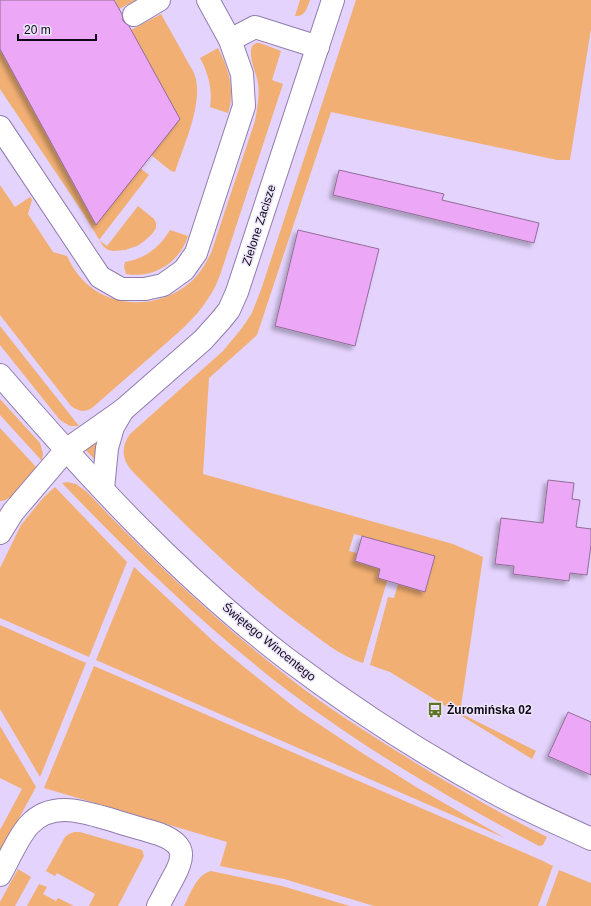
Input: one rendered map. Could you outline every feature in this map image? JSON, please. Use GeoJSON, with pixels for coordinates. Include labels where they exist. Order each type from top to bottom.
{"type":"FeatureCollection","features":[{"type":"Feature","properties":{"kind":"street"},"geometry":{"type":"LineString","coordinates":[[134,15],[159,0]]}},
{"type":"Feature","properties":{"kind":"street"},"geometry":{"type":"LineString","coordinates":[[0,127],[100,277],[121,289],[145,289],[163,285],[184,270],[196,253],[244,106],[242,74],[230,40],[208,0]]}},
{"type":"Feature","properties":{"kind":"street","name":"Zielone Zacisze"},"geometry":{"type":"LineString","coordinates":[[0,532],[13,512],[66,450],[123,410],[203,340],[231,306],[237,292],[333,0]]}},
{"type":"Feature","properties":{"kind":"street"},"geometry":{"type":"LineString","coordinates":[[230,40],[255,27],[318,47]]}},
{"type":"Feature","properties":{"kind":"street","name":"Świętego Wincentego"},"geometry":{"type":"LineString","coordinates":[[0,375],[66,450],[155,542],[218,602],[268,643],[305,672],[366,714],[459,773],[496,794],[591,839]]}},
{"type":"Feature","properties":{"kind":"street","name":"Zielone Zacisze"},"geometry":{"type":"LineString","coordinates":[[103,489],[107,448],[113,427],[123,410]]}},
{"type":"Feature","properties":{"kind":"street"},"geometry":{"type":"LineString","coordinates":[[0,875],[28,826],[36,819],[49,812],[58,810],[73,810],[159,834],[178,846],[182,859],[179,868],[158,906]]}},
{"type":"Feature","properties":{"kind":"shaded area"},"geometry":{"type":"Polygon","coordinates":[[[115,0],[136,0],[119,9],[115,0]]]}},
{"type":"Feature","properties":{"kind":"shaded area"},"geometry":{"type":"Polygon","coordinates":[[[300,0],[310,0],[307,9],[301,15],[295,16],[300,0]]]}},
{"type":"Feature","properties":{"kind":"shaded area"},"geometry":{"type":"Polygon","coordinates":[[[356,0],[591,0],[591,29],[570,160],[557,160],[331,112],[257,335],[209,378],[203,474],[453,544],[483,557],[460,713],[536,751],[532,759],[390,672],[370,665],[388,597],[394,598],[398,584],[425,591],[435,556],[354,534],[349,551],[357,553],[355,561],[380,569],[378,578],[387,581],[363,663],[354,660],[330,647],[278,608],[257,590],[214,552],[174,513],[134,473],[125,459],[125,444],[130,434],[223,351],[252,313],[262,287],[356,0]]]}},
{"type":"Feature","properties":{"kind":"shaded area"},"geometry":{"type":"Polygon","coordinates":[[[161,14],[194,73],[197,84],[197,96],[192,122],[175,172],[171,171],[151,155],[131,30],[161,14]]]}},
{"type":"Feature","properties":{"kind":"shaded area"},"geometry":{"type":"Polygon","coordinates":[[[256,43],[260,43],[281,51],[272,80],[283,84],[220,275],[215,286],[204,305],[192,320],[178,333],[92,408],[84,411],[76,409],[71,406],[0,315],[0,185],[15,207],[30,197],[32,200],[28,214],[53,252],[67,256],[73,268],[82,279],[99,293],[124,301],[138,302],[164,298],[176,292],[198,275],[211,253],[255,121],[259,88],[251,50],[252,46],[256,43]]]}},
{"type":"Feature","properties":{"kind":"shaded area"},"geometry":{"type":"Polygon","coordinates":[[[218,48],[228,71],[230,80],[231,97],[228,113],[210,107],[211,95],[209,82],[200,58],[218,48]]]}},
{"type":"Feature","properties":{"kind":"shaded area"},"geometry":{"type":"Polygon","coordinates":[[[0,49],[96,225],[140,168],[149,175],[99,240],[83,213],[0,89],[0,49]]]}},
{"type":"Feature","properties":{"kind":"shaded area"},"geometry":{"type":"Polygon","coordinates":[[[138,206],[154,219],[156,223],[156,228],[152,234],[143,242],[137,246],[125,250],[108,250],[103,246],[100,240],[107,246],[138,206]]]}},
{"type":"Feature","properties":{"kind":"shaded area"},"geometry":{"type":"Polygon","coordinates":[[[170,230],[188,236],[179,254],[172,261],[156,271],[146,274],[126,274],[124,267],[125,262],[139,258],[157,247],[170,230]]]}},
{"type":"Feature","properties":{"kind":"shaded area"},"geometry":{"type":"Polygon","coordinates":[[[0,326],[79,426],[70,426],[60,420],[0,345],[0,326]]]}},
{"type":"Feature","properties":{"kind":"shaded area"},"geometry":{"type":"Polygon","coordinates":[[[0,399],[40,443],[43,453],[42,461],[0,415],[0,399]]]}},
{"type":"Feature","properties":{"kind":"shaded area"},"geometry":{"type":"Polygon","coordinates":[[[0,428],[37,468],[15,493],[5,500],[0,501],[0,428]]]}},
{"type":"Feature","properties":{"kind":"shaded area"},"geometry":{"type":"Polygon","coordinates":[[[100,431],[97,462],[82,446],[100,431]]]}},
{"type":"Feature","properties":{"kind":"shaded area"},"geometry":{"type":"Polygon","coordinates":[[[67,482],[76,484],[87,492],[157,563],[206,609],[294,682],[342,716],[420,766],[483,803],[547,837],[543,845],[539,846],[506,829],[410,773],[347,733],[287,690],[199,617],[143,565],[62,483],[67,482]]]}},
{"type":"Feature","properties":{"kind":"shaded area"},"geometry":{"type":"Polygon","coordinates":[[[55,487],[127,562],[89,657],[0,618],[0,568],[21,525],[43,498],[55,487]]]}},
{"type":"Feature","properties":{"kind":"shaded area"},"geometry":{"type":"Polygon","coordinates":[[[134,567],[213,641],[298,710],[416,787],[505,838],[96,660],[134,567]]]}},
{"type":"Feature","properties":{"kind":"shaded area"},"geometry":{"type":"Polygon","coordinates":[[[0,625],[86,663],[40,777],[0,709],[0,625]]]}},
{"type":"Feature","properties":{"kind":"shaded area"},"geometry":{"type":"Polygon","coordinates":[[[94,666],[553,866],[538,906],[374,906],[284,879],[220,866],[227,842],[44,788],[94,666]]]}},
{"type":"Feature","properties":{"kind":"shaded area"},"geometry":{"type":"Polygon","coordinates":[[[0,726],[36,787],[0,853],[0,830],[22,789],[0,778],[0,726]]]}},
{"type":"Feature","properties":{"kind":"shaded area"},"geometry":{"type":"Polygon","coordinates":[[[74,832],[80,832],[142,850],[144,856],[118,906],[89,906],[95,894],[57,873],[55,876],[46,871],[65,837],[74,832]]]}},
{"type":"Feature","properties":{"kind":"shaded area"},"geometry":{"type":"Polygon","coordinates":[[[18,869],[31,877],[15,906],[0,906],[0,902],[18,869]]]}},
{"type":"Feature","properties":{"kind":"shaded area"},"geometry":{"type":"Polygon","coordinates":[[[559,870],[591,883],[591,906],[546,906],[559,870]]]}},
{"type":"Feature","properties":{"kind":"shaded area"},"geometry":{"type":"Polygon","coordinates":[[[211,871],[282,886],[350,906],[184,906],[201,876],[211,871]]]}},
{"type":"Feature","properties":{"kind":"shaded area"},"geometry":{"type":"Polygon","coordinates":[[[39,884],[47,887],[43,894],[56,901],[58,898],[74,906],[27,906],[39,884]]]}},
{"type":"Feature","properties":{"kind":"building"},"geometry":{"type":"Polygon","coordinates":[[[0,0],[114,0],[122,14],[123,21],[129,26],[180,119],[96,225],[0,49],[0,0]]]}},
{"type":"Feature","properties":{"kind":"building"},"geometry":{"type":"Polygon","coordinates":[[[339,170],[444,194],[442,200],[539,223],[534,243],[333,195],[339,170]]]}},
{"type":"Feature","properties":{"kind":"building"},"geometry":{"type":"Polygon","coordinates":[[[298,230],[379,249],[355,346],[275,326],[298,230]]]}},
{"type":"Feature","properties":{"kind":"building"},"geometry":{"type":"Polygon","coordinates":[[[548,480],[574,483],[572,499],[580,500],[576,527],[591,529],[591,545],[587,575],[570,573],[569,581],[513,574],[514,566],[495,564],[501,518],[543,523],[548,480]]]}},
{"type":"Feature","properties":{"kind":"building"},"geometry":{"type":"Polygon","coordinates":[[[362,536],[435,556],[425,592],[378,578],[380,569],[355,561],[362,536]]]}},
{"type":"Feature","properties":{"kind":"building"},"geometry":{"type":"Polygon","coordinates":[[[568,712],[591,722],[591,775],[548,756],[568,712]]]}},
{"type":"Feature","properties":{"kind":"place","name":"Żuromińska 02"},"geometry":{"type":"Point","coordinates":[435,710]}}]}
